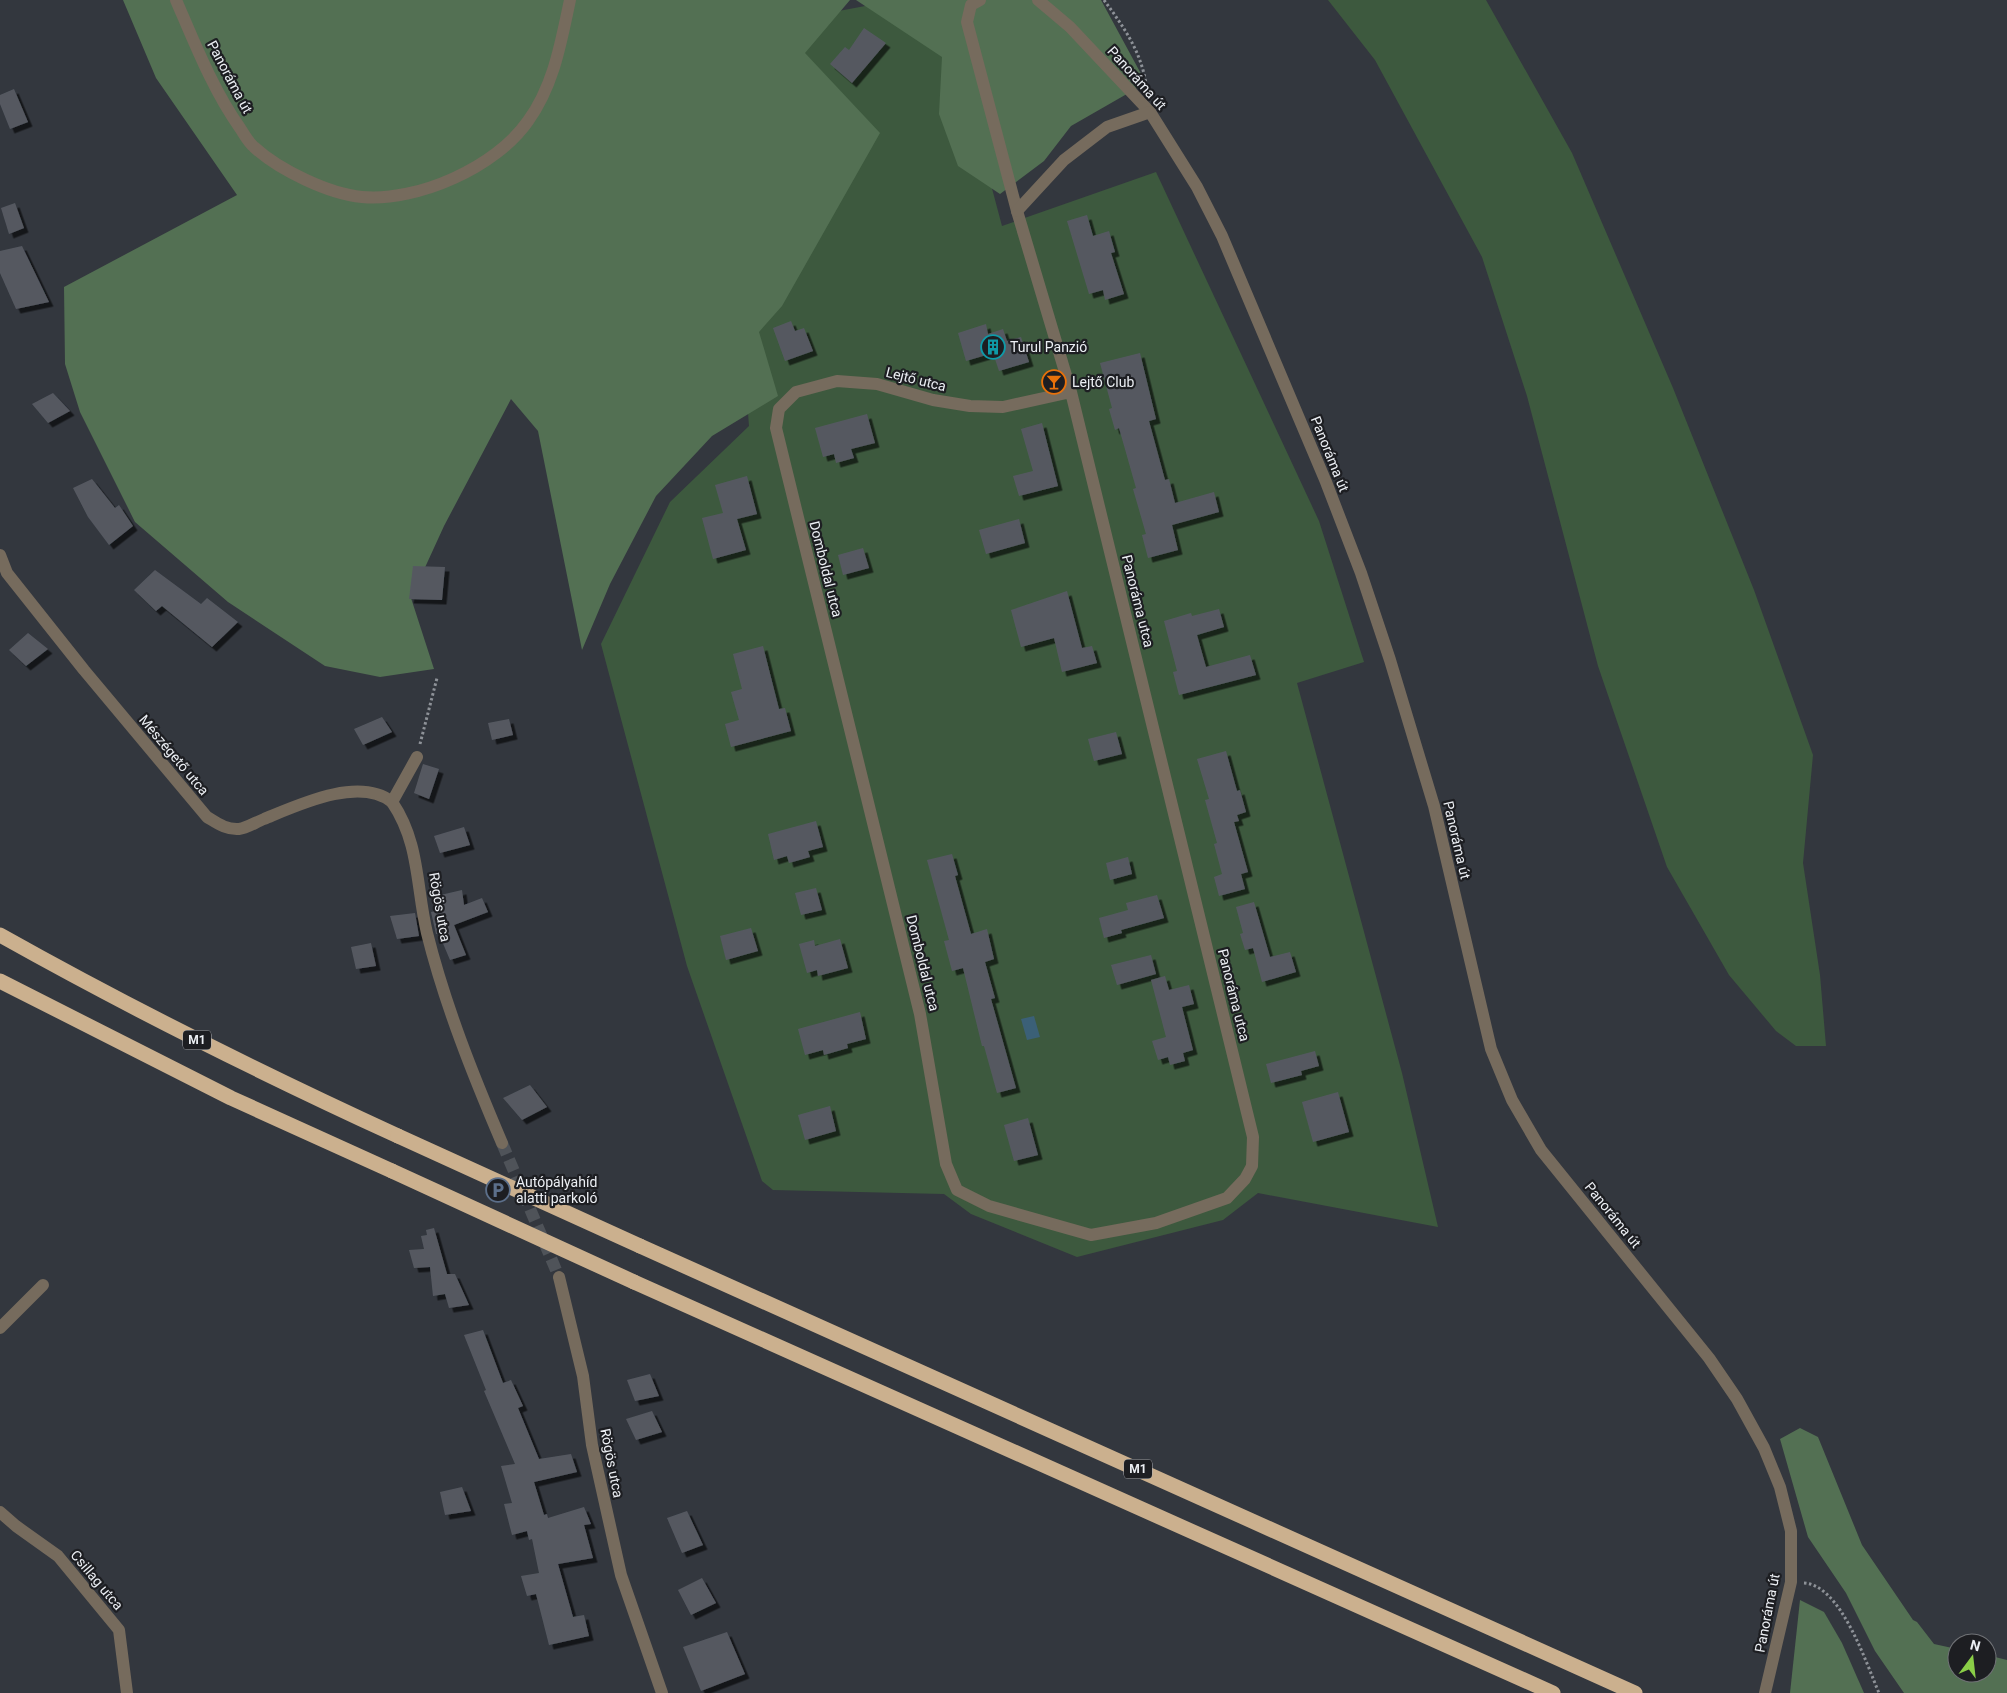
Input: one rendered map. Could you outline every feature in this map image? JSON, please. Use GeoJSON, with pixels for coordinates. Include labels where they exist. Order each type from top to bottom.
{"type":"FeatureCollection","features":[{"type":"Feature","properties":{"kind":"highway","name":"M1"},"geometry":{"type":"LineString","coordinates":[[0,935],[134,1008],[270,1077],[640,1246],[1635,1693]]}},
{"type":"Feature","properties":{"kind":"highway","name":"M1"},"geometry":{"type":"LineString","coordinates":[[0,981],[231,1098],[634,1282],[1553,1693]]}},
{"type":"Feature","properties":{"kind":"street","name":"Panoráma út"},"geometry":{"type":"LineString","coordinates":[[176,0],[226,108],[253,146],[292,173],[332,190],[362,197],[396,196],[438,184],[471,170],[505,147],[528,121],[544,95],[555,67],[570,0]]}},
{"type":"Feature","properties":{"kind":"street","name":"Panoráma utca"},"geometry":{"type":"LineString","coordinates":[[980,0],[971,6],[967,22],[1017,211],[1072,392],[1253,1137],[1252,1166]]}},
{"type":"Feature","properties":{"kind":"street","name":"Panoráma út"},"geometry":{"type":"LineString","coordinates":[[1038,0],[1070,27],[1150,112],[1197,187],[1222,236],[1326,482],[1361,573],[1414,734],[1434,806],[1491,1049],[1512,1100],[1541,1150],[1709,1358],[1737,1399],[1764,1448],[1780,1487],[1791,1531],[1791,1582],[1765,1693]]}},
{"type":"Feature","properties":{"kind":"street"},"geometry":{"type":"LineString","coordinates":[[1017,211],[1064,160],[1107,127],[1150,112]]}},
{"type":"Feature","properties":{"kind":"street","name":"Lejtő utca"},"geometry":{"type":"LineString","coordinates":[[776,428],[779,409],[796,392],[837,381],[877,384],[933,400],[970,406],[1003,407],[1072,392]]}},
{"type":"Feature","properties":{"kind":"street","name":"Domboldal utca"},"geometry":{"type":"LineString","coordinates":[[776,428],[920,1014],[946,1164],[957,1190],[989,1206],[1091,1235],[1156,1223],[1227,1198],[1245,1179],[1252,1166]]}},
{"type":"Feature","properties":{"kind":"street","name":"Mészégető utca"},"geometry":{"type":"LineString","coordinates":[[0,554],[7,572],[84,670],[207,817],[222,827],[239,829],[314,799],[351,792],[370,792],[384,796],[392,802]]}},
{"type":"Feature","properties":{"kind":"street"},"geometry":{"type":"LineString","coordinates":[[392,802],[416,757]]}},
{"type":"Feature","properties":{"kind":"street","name":"Rögös utca"},"geometry":{"type":"LineString","coordinates":[[392,802],[405,826],[419,871],[427,932],[462,1048],[502,1143]]}},
{"type":"Feature","properties":{"kind":"street","name":"Rögös utca"},"geometry":{"type":"LineString","coordinates":[[559,1277],[583,1376],[592,1445],[621,1576],[646,1652],[662,1693]]}},
{"type":"Feature","properties":{"kind":"street"},"geometry":{"type":"LineString","coordinates":[[0,1328],[43,1285]]}},
{"type":"Feature","properties":{"kind":"street","name":"Csillag utca"},"geometry":{"type":"LineString","coordinates":[[0,1512],[58,1556],[119,1630],[127,1693]]}},
{"type":"Feature","properties":{"kind":"path"},"geometry":{"type":"LineString","coordinates":[[1104,0],[1126,30],[1144,69],[1150,112]]}},
{"type":"Feature","properties":{"kind":"path"},"geometry":{"type":"LineString","coordinates":[[416,757],[437,678]]}},
{"type":"Feature","properties":{"kind":"path"},"geometry":{"type":"LineString","coordinates":[[1791,1582],[1813,1583],[1839,1607],[1879,1693]]}},
{"type":"Feature","properties":{"kind":"green space"},"geometry":{"type":"Polygon","coordinates":[[[123,0],[850,0],[805,53],[880,133],[782,306],[759,332],[778,396],[712,436],[656,496],[610,584],[582,650],[538,431],[511,399],[444,526],[411,598],[434,669],[380,677],[325,666],[228,602],[135,522],[80,412],[65,364],[64,287],[237,195],[156,78],[123,0]]]}},
{"type":"Feature","properties":{"kind":"green space"},"geometry":{"type":"Polygon","coordinates":[[[856,0],[1101,0],[1146,83],[1071,126],[1044,161],[1000,194],[958,166],[939,114],[942,57],[856,0]]]}},
{"type":"Feature","properties":{"kind":"green space"},"geometry":{"type":"Polygon","coordinates":[[[897,0],[945,12],[1002,226],[1156,172],[1319,521],[1364,662],[1297,683],[1402,1073],[1438,1227],[1258,1193],[1223,1220],[1077,1257],[971,1214],[944,1194],[773,1190],[762,1181],[687,966],[601,644],[670,502],[749,426],[739,297],[775,23],[897,0]]]}},
{"type":"Feature","properties":{"kind":"green space"},"geometry":{"type":"Polygon","coordinates":[[[1328,0],[1486,0],[1572,153],[1673,388],[1754,590],[1813,755],[1803,863],[1820,975],[1826,1046],[1796,1046],[1776,1031],[1729,975],[1667,867],[1598,666],[1527,396],[1482,257],[1375,60],[1328,0]]]}},
{"type":"Feature","properties":{"kind":"green space"},"geometry":{"type":"Polygon","coordinates":[[[1800,1428],[1818,1437],[1862,1545],[1913,1620],[1917,1622],[1934,1644],[1947,1647],[1947,1683],[1997,1683],[1997,1658],[2007,1660],[2007,1693],[1904,1693],[1875,1651],[1846,1593],[1808,1537],[1780,1439],[1800,1428]]]}},
{"type":"Feature","properties":{"kind":"green space"},"geometry":{"type":"Polygon","coordinates":[[[1800,1600],[1824,1612],[1842,1643],[1864,1693],[1790,1693],[1800,1600]]]}},
{"type":"Feature","properties":{"kind":"water"},"geometry":{"type":"Polygon","coordinates":[[[1034,1016],[1040,1037],[1027,1040],[1021,1019],[1034,1016]]]}},
{"type":"Feature","properties":{"kind":"building"},"geometry":{"type":"Polygon","coordinates":[[[864,28],[886,43],[852,83],[830,64],[845,47],[849,50],[864,28]]]}},
{"type":"Feature","properties":{"kind":"building"},"geometry":{"type":"Polygon","coordinates":[[[14,89],[28,122],[10,129],[0,104],[0,95],[14,89]]]}},
{"type":"Feature","properties":{"kind":"building"},"geometry":{"type":"Polygon","coordinates":[[[15,203],[24,228],[9,234],[1,208],[15,203]]]}},
{"type":"Feature","properties":{"kind":"building"},"geometry":{"type":"Polygon","coordinates":[[[1087,215],[1093,236],[1109,231],[1115,252],[1111,253],[1124,294],[1105,300],[1103,290],[1089,294],[1067,221],[1087,215]]]}},
{"type":"Feature","properties":{"kind":"building"},"geometry":{"type":"Polygon","coordinates":[[[22,246],[49,302],[16,309],[0,273],[0,251],[22,246]]]}},
{"type":"Feature","properties":{"kind":"building"},"geometry":{"type":"Polygon","coordinates":[[[791,321],[795,331],[804,328],[813,351],[785,361],[773,328],[791,321]]]}},
{"type":"Feature","properties":{"kind":"building","name":"Turul Panzió"},"geometry":{"type":"Polygon","coordinates":[[[986,324],[988,334],[1003,329],[1007,341],[1021,337],[1029,362],[999,371],[993,353],[966,361],[958,333],[986,324]]]}},
{"type":"Feature","properties":{"kind":"building"},"geometry":{"type":"Polygon","coordinates":[[[1140,353],[1156,419],[1149,421],[1165,480],[1169,479],[1175,503],[1214,492],[1219,512],[1172,525],[1178,550],[1148,558],[1142,535],[1146,534],[1133,489],[1136,488],[1119,428],[1115,430],[1109,409],[1112,408],[1100,363],[1140,353]]]}},
{"type":"Feature","properties":{"kind":"building"},"geometry":{"type":"Polygon","coordinates":[[[53,393],[70,411],[48,423],[32,404],[53,393]]]}},
{"type":"Feature","properties":{"kind":"building"},"geometry":{"type":"Polygon","coordinates":[[[867,414],[875,443],[851,449],[854,458],[836,463],[834,454],[823,457],[815,428],[867,414]]]}},
{"type":"Feature","properties":{"kind":"building"},"geometry":{"type":"Polygon","coordinates":[[[1042,423],[1058,486],[1019,496],[1013,476],[1033,471],[1021,429],[1042,423]]]}},
{"type":"Feature","properties":{"kind":"building"},"geometry":{"type":"Polygon","coordinates":[[[747,476],[757,514],[737,519],[746,550],[713,559],[702,518],[723,513],[715,485],[747,476]]]}},
{"type":"Feature","properties":{"kind":"building"},"geometry":{"type":"Polygon","coordinates":[[[92,479],[115,508],[119,505],[133,526],[109,545],[88,517],[73,488],[92,479]]]}},
{"type":"Feature","properties":{"kind":"building"},"geometry":{"type":"Polygon","coordinates":[[[1019,519],[1025,543],[986,554],[979,530],[1019,519]]]}},
{"type":"Feature","properties":{"kind":"building"},"geometry":{"type":"Polygon","coordinates":[[[863,548],[869,568],[843,575],[838,555],[863,548]]]}},
{"type":"Feature","properties":{"kind":"building"},"geometry":{"type":"Polygon","coordinates":[[[413,566],[445,567],[442,600],[409,599],[413,566]]]}},
{"type":"Feature","properties":{"kind":"building"},"geometry":{"type":"Polygon","coordinates":[[[155,570],[201,604],[207,598],[238,622],[212,647],[162,606],[156,611],[134,590],[155,570]]]}},
{"type":"Feature","properties":{"kind":"building"},"geometry":{"type":"Polygon","coordinates":[[[1067,591],[1082,648],[1092,646],[1097,663],[1062,672],[1054,638],[1021,647],[1011,610],[1067,591]]]}},
{"type":"Feature","properties":{"kind":"building"},"geometry":{"type":"Polygon","coordinates":[[[1219,609],[1224,627],[1197,635],[1206,667],[1250,655],[1256,675],[1179,695],[1173,672],[1177,671],[1164,621],[1191,613],[1192,616],[1219,609]]]}},
{"type":"Feature","properties":{"kind":"building"},"geometry":{"type":"Polygon","coordinates":[[[28,633],[48,649],[26,666],[9,650],[28,633]]]}},
{"type":"Feature","properties":{"kind":"building"},"geometry":{"type":"Polygon","coordinates":[[[763,646],[779,709],[785,708],[791,731],[731,747],[725,724],[739,720],[731,692],[742,689],[733,654],[763,646]]]}},
{"type":"Feature","properties":{"kind":"building"},"geometry":{"type":"Polygon","coordinates":[[[382,717],[392,732],[363,745],[354,729],[382,717]]]}},
{"type":"Feature","properties":{"kind":"building"},"geometry":{"type":"Polygon","coordinates":[[[509,719],[513,735],[492,740],[488,723],[509,719]]]}},
{"type":"Feature","properties":{"kind":"building"},"geometry":{"type":"Polygon","coordinates":[[[1116,732],[1122,754],[1094,761],[1088,739],[1116,732]]]}},
{"type":"Feature","properties":{"kind":"building"},"geometry":{"type":"Polygon","coordinates":[[[1226,751],[1237,791],[1240,790],[1246,812],[1237,815],[1239,821],[1234,822],[1248,872],[1241,874],[1245,889],[1219,896],[1214,877],[1222,874],[1214,844],[1217,843],[1205,800],[1209,799],[1197,759],[1226,751]]]}},
{"type":"Feature","properties":{"kind":"building"},"geometry":{"type":"Polygon","coordinates":[[[423,764],[439,769],[429,799],[414,793],[423,764]]]}},
{"type":"Feature","properties":{"kind":"building"},"geometry":{"type":"Polygon","coordinates":[[[816,821],[823,847],[808,851],[810,857],[789,863],[787,856],[774,860],[768,834],[816,821]]]}},
{"type":"Feature","properties":{"kind":"building"},"geometry":{"type":"Polygon","coordinates":[[[464,827],[470,845],[440,853],[434,836],[464,827]]]}},
{"type":"Feature","properties":{"kind":"building"},"geometry":{"type":"Polygon","coordinates":[[[952,854],[958,875],[955,876],[971,934],[987,929],[994,959],[985,962],[995,998],[991,999],[1016,1088],[997,1093],[984,1046],[982,1046],[963,968],[952,971],[944,941],[949,940],[927,860],[952,854]]]}},
{"type":"Feature","properties":{"kind":"building"},"geometry":{"type":"Polygon","coordinates":[[[1128,857],[1132,874],[1110,880],[1106,863],[1128,857]]]}},
{"type":"Feature","properties":{"kind":"building"},"geometry":{"type":"Polygon","coordinates":[[[816,888],[822,910],[801,915],[795,893],[816,888]]]}},
{"type":"Feature","properties":{"kind":"building"},"geometry":{"type":"Polygon","coordinates":[[[462,890],[464,905],[482,898],[488,912],[454,925],[466,955],[450,960],[439,934],[436,934],[431,912],[435,911],[432,897],[462,890]]]}},
{"type":"Feature","properties":{"kind":"building"},"geometry":{"type":"Polygon","coordinates":[[[1157,895],[1164,918],[1121,930],[1122,933],[1104,938],[1099,918],[1128,910],[1126,903],[1157,895]]]}},
{"type":"Feature","properties":{"kind":"building"},"geometry":{"type":"Polygon","coordinates":[[[1254,902],[1270,957],[1290,952],[1296,972],[1262,982],[1253,948],[1245,950],[1240,934],[1243,933],[1236,907],[1254,902]]]}},
{"type":"Feature","properties":{"kind":"building"},"geometry":{"type":"Polygon","coordinates":[[[415,913],[419,936],[397,939],[390,916],[415,913]]]}},
{"type":"Feature","properties":{"kind":"building"},"geometry":{"type":"Polygon","coordinates":[[[751,928],[758,951],[726,960],[720,936],[751,928]]]}},
{"type":"Feature","properties":{"kind":"building"},"geometry":{"type":"Polygon","coordinates":[[[840,939],[848,968],[818,976],[817,970],[807,973],[799,944],[814,940],[815,946],[840,939]]]}},
{"type":"Feature","properties":{"kind":"building"},"geometry":{"type":"Polygon","coordinates":[[[371,943],[376,966],[356,969],[351,947],[371,943]]]}},
{"type":"Feature","properties":{"kind":"building"},"geometry":{"type":"Polygon","coordinates":[[[1151,955],[1156,974],[1117,985],[1111,965],[1151,955]]]}},
{"type":"Feature","properties":{"kind":"building"},"geometry":{"type":"Polygon","coordinates":[[[1165,976],[1169,990],[1189,985],[1194,1004],[1182,1007],[1193,1050],[1183,1053],[1185,1061],[1170,1065],[1168,1057],[1158,1060],[1152,1041],[1166,1037],[1151,980],[1165,976]]]}},
{"type":"Feature","properties":{"kind":"building"},"geometry":{"type":"Polygon","coordinates":[[[860,1012],[866,1039],[847,1044],[848,1048],[824,1055],[823,1050],[805,1055],[798,1029],[860,1012]]]}},
{"type":"Feature","properties":{"kind":"building"},"geometry":{"type":"Polygon","coordinates":[[[1315,1051],[1319,1066],[1301,1071],[1302,1075],[1271,1083],[1266,1064],[1315,1051]]]}},
{"type":"Feature","properties":{"kind":"building"},"geometry":{"type":"Polygon","coordinates":[[[530,1085],[547,1107],[522,1120],[503,1098],[530,1085]]]}},
{"type":"Feature","properties":{"kind":"building"},"geometry":{"type":"Polygon","coordinates":[[[1338,1092],[1349,1132],[1313,1142],[1302,1102],[1338,1092]]]}},
{"type":"Feature","properties":{"kind":"building"},"geometry":{"type":"Polygon","coordinates":[[[830,1106],[836,1131],[805,1140],[798,1115],[830,1106]]]}},
{"type":"Feature","properties":{"kind":"building"},"geometry":{"type":"Polygon","coordinates":[[[1028,1118],[1038,1155],[1014,1161],[1004,1125],[1028,1118]]]}},
{"type":"Feature","properties":{"kind":"building"},"geometry":{"type":"Polygon","coordinates":[[[434,1228],[447,1274],[455,1274],[469,1305],[449,1308],[445,1294],[433,1296],[430,1267],[414,1268],[409,1250],[424,1249],[421,1236],[427,1235],[426,1230],[434,1228]]]}},
{"type":"Feature","properties":{"kind":"building"},"geometry":{"type":"Polygon","coordinates":[[[483,1330],[503,1383],[511,1380],[523,1406],[518,1408],[539,1459],[571,1454],[577,1472],[534,1482],[544,1515],[547,1514],[548,1518],[584,1507],[591,1524],[584,1525],[593,1558],[558,1564],[573,1617],[584,1615],[589,1636],[549,1645],[536,1594],[527,1596],[521,1576],[539,1573],[532,1539],[529,1540],[527,1531],[512,1535],[504,1504],[512,1503],[501,1466],[515,1464],[484,1391],[486,1390],[464,1335],[483,1330]]]}},
{"type":"Feature","properties":{"kind":"building"},"geometry":{"type":"Polygon","coordinates":[[[650,1374],[659,1396],[635,1401],[627,1380],[650,1374]]]}},
{"type":"Feature","properties":{"kind":"building"},"geometry":{"type":"Polygon","coordinates":[[[652,1411],[662,1432],[636,1440],[626,1419],[652,1411]]]}},
{"type":"Feature","properties":{"kind":"building"},"geometry":{"type":"Polygon","coordinates":[[[462,1487],[471,1511],[445,1515],[440,1492],[462,1487]]]}},
{"type":"Feature","properties":{"kind":"building"},"geometry":{"type":"Polygon","coordinates":[[[687,1511],[703,1545],[682,1553],[667,1518],[687,1511]]]}},
{"type":"Feature","properties":{"kind":"building"},"geometry":{"type":"Polygon","coordinates":[[[702,1578],[716,1603],[691,1615],[678,1590],[702,1578]]]}},
{"type":"Feature","properties":{"kind":"building"},"geometry":{"type":"Polygon","coordinates":[[[727,1632],[745,1674],[701,1691],[683,1647],[727,1632]]]}},
{"type":"Feature","properties":{"kind":"tunnel"},"geometry":{"type":"LineString","coordinates":[[502,1143],[559,1277]]}},
{"type":"Feature","properties":{"kind":"place","name":"Turul Panzió"},"geometry":{"type":"Point","coordinates":[993,347]}},
{"type":"Feature","properties":{"kind":"place","name":"Lejtő Club"},"geometry":{"type":"Point","coordinates":[1054,382]}},
{"type":"Feature","properties":{"kind":"place","name":"Autópályahíd alatti parkoló"},"geometry":{"type":"Point","coordinates":[498,1190]}}]}
